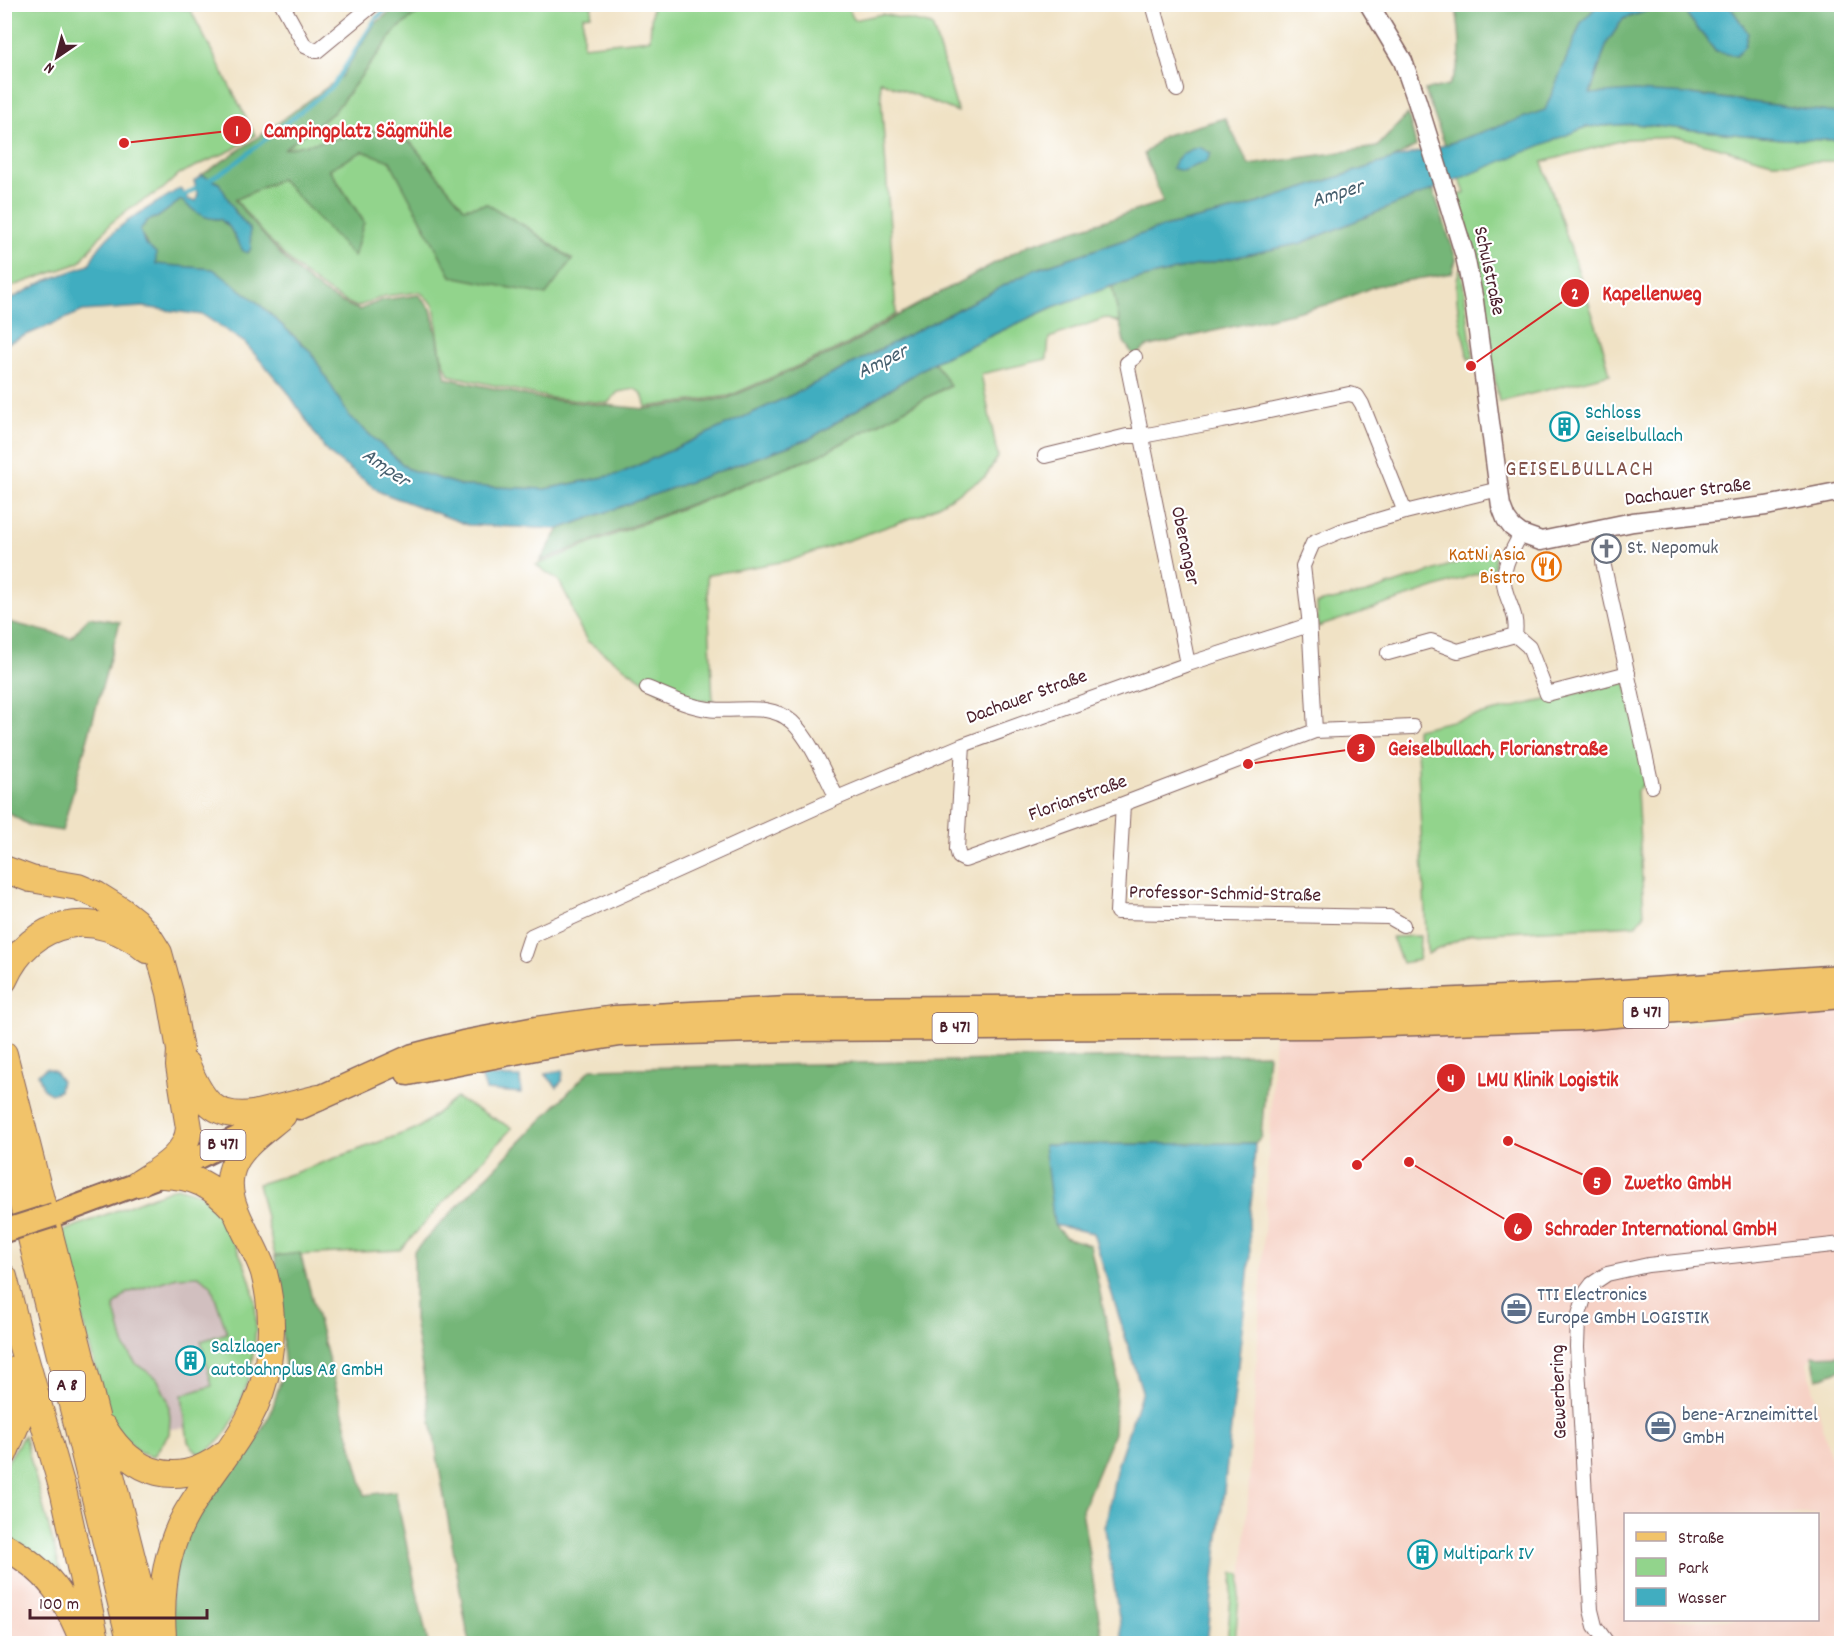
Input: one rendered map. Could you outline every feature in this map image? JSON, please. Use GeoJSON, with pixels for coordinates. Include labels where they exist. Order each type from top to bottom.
{"type":"FeatureCollection","features":[{"type":"Feature","properties":{"kind":"highway"},"geometry":{"type":"LineString","coordinates":[[4,869],[32,879],[78,887],[97,895],[135,921],[159,953],[170,993],[184,1069],[189,1128],[188,1138],[178,1153],[151,1179]]}},
{"type":"Feature","properties":{"kind":"highway"},"geometry":{"type":"LineString","coordinates":[[4,980],[15,960],[32,940],[49,930],[69,924],[86,923],[118,931],[137,942],[148,951],[165,975]]}},
{"type":"Feature","properties":{"kind":"highway","name":"B 471"},"geometry":{"type":"LineString","coordinates":[[284,1115],[413,1056],[463,1043],[536,1029],[615,1018],[787,1009],[1318,1006],[1577,995],[1842,977]]}},
{"type":"Feature","properties":{"kind":"highway","name":"B 471"},"geometry":{"type":"LineString","coordinates":[[359,1081],[620,1034],[790,1029],[1308,1026],[1580,1018],[1842,996]]}},
{"type":"Feature","properties":{"kind":"highway"},"geometry":{"type":"LineString","coordinates":[[4,1054],[154,1644]]}},
{"type":"Feature","properties":{"kind":"highway"},"geometry":{"type":"LineString","coordinates":[[184,1069],[209,1104],[225,1113],[253,1114],[318,1098]]}},
{"type":"Feature","properties":{"kind":"highway"},"geometry":{"type":"LineString","coordinates":[[234,1209],[229,1184],[235,1162],[243,1150],[284,1115]]}},
{"type":"Feature","properties":{"kind":"highway","name":"A 8"},"geometry":{"type":"LineString","coordinates":[[4,1128],[131,1644]]}},
{"type":"Feature","properties":{"kind":"highway"},"geometry":{"type":"LineString","coordinates":[[151,1179],[181,1176],[201,1182],[221,1195],[234,1209],[256,1249],[264,1272],[269,1295],[271,1324],[267,1366],[255,1408],[232,1448],[194,1500],[171,1549],[162,1602],[164,1644]]}},
{"type":"Feature","properties":{"kind":"highway","name":"A 8"},"geometry":{"type":"LineString","coordinates":[[4,1277],[64,1494],[97,1644]]}},
{"type":"Feature","properties":{"kind":"highway"},"geometry":{"type":"LineString","coordinates":[[4,1454],[18,1418],[19,1336]]}},
{"type":"Feature","properties":{"kind":"highway"},"geometry":{"type":"LineString","coordinates":[[95,1411],[115,1446],[129,1459],[145,1468],[159,1472],[174,1474],[190,1472],[216,1460],[232,1448]]}},
{"type":"Feature","properties":{"kind":"highway"},"geometry":{"type":"LineString","coordinates":[[4,1546],[35,1566],[48,1579],[71,1612],[84,1644]]}},
{"type":"Feature","properties":{"kind":"main road","name":"B 471"},"geometry":{"type":"LineString","coordinates":[[4,1231],[151,1179],[284,1115]]}},
{"type":"Feature","properties":{"kind":"street"},"geometry":{"type":"LineString","coordinates":[[282,4],[305,46],[317,51],[375,4]]}},
{"type":"Feature","properties":{"kind":"street"},"geometry":{"type":"LineString","coordinates":[[1153,4],[1177,90]]}},
{"type":"Feature","properties":{"kind":"street","name":"Schulstraße"},"geometry":{"type":"LineString","coordinates":[[1369,4],[1402,62],[1465,256],[1474,301],[1499,489],[1506,519],[1521,534]]}},
{"type":"Feature","properties":{"kind":"street","name":"Oberanger"},"geometry":{"type":"LineString","coordinates":[[1135,357],[1128,363],[1188,664]]}},
{"type":"Feature","properties":{"kind":"street"},"geometry":{"type":"LineString","coordinates":[[1045,456],[1127,436],[1142,436],[1227,420],[1349,394],[1357,396],[1362,404],[1405,513]]}},
{"type":"Feature","properties":{"kind":"street"},"geometry":{"type":"LineString","coordinates":[[1315,731],[1303,566],[1313,543],[1341,531],[1499,489]]}},
{"type":"Feature","properties":{"kind":"street","name":"Dachauer Straße"},"geometry":{"type":"LineString","coordinates":[[1521,534],[1540,541],[1633,522],[1766,506],[1842,491]]}},
{"type":"Feature","properties":{"kind":"street"},"geometry":{"type":"LineString","coordinates":[[1515,635],[1517,622],[1505,589],[1504,576],[1506,564],[1521,534]]}},
{"type":"Feature","properties":{"kind":"street"},"geometry":{"type":"LineString","coordinates":[[1603,562],[1652,786]]}},
{"type":"Feature","properties":{"kind":"street","name":"Dachauer Straße"},"geometry":{"type":"LineString","coordinates":[[525,954],[531,936],[837,798],[963,745],[1188,664],[1309,625]]}},
{"type":"Feature","properties":{"kind":"street"},"geometry":{"type":"LineString","coordinates":[[1388,653],[1431,641],[1458,651],[1515,635]]}},
{"type":"Feature","properties":{"kind":"street"},"geometry":{"type":"LineString","coordinates":[[1515,635],[1529,647],[1547,694],[1628,673]]}},
{"type":"Feature","properties":{"kind":"street"},"geometry":{"type":"LineString","coordinates":[[647,688],[684,704],[709,709],[770,710],[790,721],[802,733],[837,798]]}},
{"type":"Feature","properties":{"kind":"street","name":"Florianstraße"},"geometry":{"type":"LineString","coordinates":[[963,745],[957,849],[959,857],[965,860],[1123,804],[1315,731],[1413,727]]}},
{"type":"Feature","properties":{"kind":"street","name":"Professor-Schmid-Straße"},"geometry":{"type":"LineString","coordinates":[[1123,804],[1117,912],[1389,917],[1403,925]]}},
{"type":"Feature","properties":{"kind":"street","name":"Gewerbering"},"geometry":{"type":"LineString","coordinates":[[1608,1644],[1595,1626],[1591,1610],[1577,1347],[1578,1318],[1586,1292],[1592,1284],[1607,1274],[1640,1267],[1842,1244]]}},
{"type":"Feature","properties":{"kind":"shaded area"},"geometry":{"type":"Polygon","coordinates":[[[1841,1010],[1841,1355],[1812,1356],[1807,1363],[1841,1501],[1841,1643],[1238,1644],[1255,1394],[1275,1035],[1669,1026],[1841,1010]]]}},
{"type":"Feature","properties":{"kind":"shaded area"},"geometry":{"type":"Polygon","coordinates":[[[170,1189],[232,1279],[220,1427],[133,1430],[76,1227],[170,1189]]]}},
{"type":"Feature","properties":{"kind":"shaded area"},"geometry":{"type":"Polygon","coordinates":[[[4,1550],[44,1579],[77,1643],[5,1643],[4,1550]]]}},
{"type":"Feature","properties":{"kind":"green space"},"geometry":{"type":"Polygon","coordinates":[[[161,4],[191,11],[255,135],[232,150],[179,174],[163,189],[130,208],[110,224],[79,263],[5,289],[5,5],[161,4]]]}},
{"type":"Feature","properties":{"kind":"green space"},"geometry":{"type":"Polygon","coordinates":[[[398,5],[428,5],[396,30],[334,112],[284,149],[375,131],[411,143],[464,208],[487,204],[528,228],[572,260],[546,295],[451,276],[390,161],[363,151],[329,169],[364,222],[354,257],[281,179],[235,200],[292,266],[318,289],[333,298],[359,310],[382,300],[419,295],[431,309],[446,378],[543,399],[645,409],[728,398],[848,346],[895,317],[1028,245],[1163,202],[1144,154],[1163,136],[1225,118],[1249,165],[1377,147],[1408,114],[1416,146],[1393,159],[1240,209],[1163,227],[1034,270],[796,393],[619,474],[545,489],[463,486],[408,469],[349,416],[309,350],[257,302],[213,269],[156,265],[140,230],[147,221],[158,217],[181,200],[203,216],[220,219],[230,228],[238,243],[250,230],[236,213],[219,183],[202,175],[341,77],[375,24],[398,5]]]}},
{"type":"Feature","properties":{"kind":"green space"},"geometry":{"type":"Polygon","coordinates":[[[428,5],[592,5],[591,15],[583,16],[583,46],[650,39],[652,5],[847,5],[854,20],[882,14],[932,25],[958,112],[880,81],[896,314],[848,344],[729,396],[646,407],[642,394],[635,389],[618,392],[608,403],[550,398],[449,375],[441,355],[434,305],[420,292],[385,296],[357,307],[339,298],[321,287],[290,261],[235,199],[281,179],[364,222],[329,168],[362,151],[390,160],[451,276],[572,259],[528,228],[487,204],[464,208],[411,143],[375,131],[282,150],[333,113],[396,30],[428,5]]]}},
{"type":"Feature","properties":{"kind":"green space"},"geometry":{"type":"Polygon","coordinates":[[[1456,5],[1598,5],[1581,23],[1546,110],[1445,145],[1425,90],[1449,85],[1458,65],[1460,36],[1456,5]]]}},
{"type":"Feature","properties":{"kind":"green space"},"geometry":{"type":"Polygon","coordinates":[[[1729,5],[1841,5],[1841,111],[1836,113],[1690,94],[1590,94],[1607,43],[1623,19],[1662,6],[1685,12],[1716,52],[1748,33],[1729,5]]]}},
{"type":"Feature","properties":{"kind":"green space"},"geometry":{"type":"Polygon","coordinates":[[[1634,124],[1783,139],[1841,140],[1841,161],[1772,162],[1680,137],[1627,139],[1542,162],[1601,340],[1610,374],[1499,402],[1474,262],[1457,196],[1465,193],[1459,178],[1586,127],[1634,124]]]}},
{"type":"Feature","properties":{"kind":"green space"},"geometry":{"type":"Polygon","coordinates":[[[1433,189],[1456,259],[1452,273],[1375,286],[1334,303],[1146,347],[1135,357],[1124,342],[1112,286],[1302,243],[1433,189]]]}},
{"type":"Feature","properties":{"kind":"green space"},"geometry":{"type":"Polygon","coordinates":[[[1461,267],[1473,358],[1468,359],[1456,287],[1461,267]]]}},
{"type":"Feature","properties":{"kind":"green space"},"geometry":{"type":"Polygon","coordinates":[[[1112,286],[1120,323],[1105,318],[1049,338],[1047,359],[981,374],[998,457],[985,477],[923,514],[792,560],[707,575],[713,702],[686,699],[658,691],[587,641],[559,581],[536,565],[820,455],[949,386],[934,362],[1053,307],[1112,286]]]}},
{"type":"Feature","properties":{"kind":"green space"},"geometry":{"type":"Polygon","coordinates":[[[934,362],[950,385],[820,455],[540,561],[559,529],[811,438],[934,362]]]}},
{"type":"Feature","properties":{"kind":"green space"},"geometry":{"type":"Polygon","coordinates":[[[1495,550],[1494,568],[1318,627],[1317,603],[1367,593],[1495,550]]]}},
{"type":"Feature","properties":{"kind":"green space"},"geometry":{"type":"Polygon","coordinates":[[[89,617],[120,622],[62,831],[30,826],[5,811],[5,621],[71,638],[89,617]]]}},
{"type":"Feature","properties":{"kind":"green space"},"geometry":{"type":"Polygon","coordinates":[[[1626,682],[1647,780],[1637,791],[1644,915],[1636,925],[1471,934],[1427,954],[1416,729],[1626,682]]]}},
{"type":"Feature","properties":{"kind":"green space"},"geometry":{"type":"Polygon","coordinates":[[[1420,936],[1419,960],[1402,963],[1392,937],[1420,936]]]}},
{"type":"Feature","properties":{"kind":"green space"},"geometry":{"type":"Polygon","coordinates":[[[1268,1054],[1261,1137],[1255,1143],[1045,1145],[1054,1225],[1065,1237],[1090,1245],[1117,1373],[1114,1433],[1082,1510],[1103,1643],[469,1643],[414,1320],[414,1251],[591,1069],[1268,1054]]]}},
{"type":"Feature","properties":{"kind":"green space"},"geometry":{"type":"Polygon","coordinates":[[[456,1098],[512,1128],[400,1250],[275,1256],[258,1184],[418,1128],[456,1098]]]}},
{"type":"Feature","properties":{"kind":"green space"},"geometry":{"type":"Polygon","coordinates":[[[177,1187],[200,1194],[210,1200],[234,1243],[253,1292],[256,1320],[255,1341],[246,1387],[238,1409],[228,1429],[215,1444],[200,1455],[188,1442],[182,1395],[212,1386],[201,1341],[227,1333],[211,1285],[198,1276],[177,1277],[127,1293],[114,1306],[125,1348],[136,1364],[157,1378],[168,1401],[169,1434],[153,1457],[140,1453],[111,1424],[58,1233],[177,1187]]]}},
{"type":"Feature","properties":{"kind":"green space"},"geometry":{"type":"Polygon","coordinates":[[[300,1253],[365,1495],[395,1491],[428,1643],[172,1644],[171,1592],[182,1533],[207,1491],[249,1453],[271,1413],[285,1366],[275,1256],[300,1253]]]}},
{"type":"Feature","properties":{"kind":"green space"},"geometry":{"type":"Polygon","coordinates":[[[1841,1355],[1841,1370],[1817,1379],[1812,1356],[1841,1355]]]}},
{"type":"Feature","properties":{"kind":"green space"},"geometry":{"type":"Polygon","coordinates":[[[24,1435],[63,1580],[5,1537],[4,1467],[24,1435]]]}},
{"type":"Feature","properties":{"kind":"green space"},"geometry":{"type":"Polygon","coordinates":[[[1233,1573],[1241,1574],[1235,1643],[1227,1643],[1233,1573]]]}},
{"type":"Feature","properties":{"kind":"water","name":"Amper"},"geometry":{"type":"Polygon","coordinates":[[[1598,5],[1729,5],[1748,33],[1745,46],[1736,56],[1716,52],[1685,12],[1662,6],[1623,19],[1607,43],[1590,94],[1635,91],[1690,94],[1836,113],[1841,111],[1842,140],[1783,139],[1634,124],[1586,127],[1302,243],[1112,286],[1053,307],[934,362],[811,438],[559,529],[468,525],[380,492],[327,452],[287,391],[245,343],[203,315],[143,307],[83,311],[5,344],[5,302],[45,281],[89,265],[105,240],[116,230],[180,188],[189,200],[196,201],[198,194],[194,181],[202,175],[219,183],[236,213],[250,230],[251,248],[248,253],[243,251],[230,228],[220,219],[203,216],[181,200],[158,217],[147,221],[140,230],[145,244],[156,253],[156,264],[213,269],[257,302],[311,352],[349,416],[408,469],[463,486],[545,489],[619,474],[796,393],[1034,270],[1163,227],[1240,209],[1393,159],[1445,145],[1545,110],[1581,23],[1598,5]]]}},
{"type":"Feature","properties":{"kind":"water"},"geometry":{"type":"Polygon","coordinates":[[[1199,147],[1211,153],[1206,162],[1182,171],[1172,168],[1182,154],[1199,147]]]}},
{"type":"Feature","properties":{"kind":"water"},"geometry":{"type":"Polygon","coordinates":[[[46,1068],[54,1071],[61,1080],[59,1091],[51,1094],[44,1090],[38,1074],[46,1068]]]}},
{"type":"Feature","properties":{"kind":"water"},"geometry":{"type":"Polygon","coordinates":[[[563,1070],[562,1081],[557,1087],[545,1074],[563,1070]]]}},
{"type":"Feature","properties":{"kind":"water"},"geometry":{"type":"Polygon","coordinates":[[[481,1076],[520,1077],[521,1093],[486,1090],[481,1076]]]}},
{"type":"Feature","properties":{"kind":"water"},"geometry":{"type":"Polygon","coordinates":[[[1255,1143],[1249,1218],[1250,1257],[1207,1643],[1123,1643],[1105,1528],[1117,1466],[1142,1391],[1093,1233],[1054,1225],[1044,1145],[1255,1143]]]}},
{"type":"Feature","properties":{"kind":"waterway"},"geometry":{"type":"LineString","coordinates":[[207,181],[229,168],[332,87],[376,18],[393,4]]}},
{"type":"Feature","properties":{"kind":"waterway"},"geometry":{"type":"LineString","coordinates":[[182,197],[198,187]]}},
{"type":"Feature","properties":{"kind":"place","name":"Campingplatz Sägmühle"},"geometry":{"type":"Point","coordinates":[124,143]}},
{"type":"Feature","properties":{"kind":"place","name":"Kapellenweg"},"geometry":{"type":"Point","coordinates":[1471,366]}},
{"type":"Feature","properties":{"kind":"place","name":"Schloss Geiselbullach"},"geometry":{"type":"Point","coordinates":[1564,426]}},
{"type":"Feature","properties":{"kind":"place","name":"St. Nepomuk"},"geometry":{"type":"Point","coordinates":[1606,549]}},
{"type":"Feature","properties":{"kind":"place","name":"KatNi Asia Bistro"},"geometry":{"type":"Point","coordinates":[1546,567]}},
{"type":"Feature","properties":{"kind":"place","name":"Geiselbullach, Florianstraße"},"geometry":{"type":"Point","coordinates":[1248,764]}},
{"type":"Feature","properties":{"kind":"place","name":"Zwetko GmbH"},"geometry":{"type":"Point","coordinates":[1508,1141]}},
{"type":"Feature","properties":{"kind":"place","name":"Schrader International GmbH"},"geometry":{"type":"Point","coordinates":[1409,1162]}},
{"type":"Feature","properties":{"kind":"place","name":"LMU Klinik Logistik"},"geometry":{"type":"Point","coordinates":[1357,1165]}},
{"type":"Feature","properties":{"kind":"place","name":"TTI Electronics Europe GmbH LOGISTIK"},"geometry":{"type":"Point","coordinates":[1516,1308]}},
{"type":"Feature","properties":{"kind":"place","name":"Salzlager autobahnplus A8 GmbH"},"geometry":{"type":"Point","coordinates":[190,1360]}},
{"type":"Feature","properties":{"kind":"place","name":"bene-Arzneimittel GmbH"},"geometry":{"type":"Point","coordinates":[1661,1427]}},
{"type":"Feature","properties":{"kind":"place","name":"Multipark IV"},"geometry":{"type":"Point","coordinates":[1422,1555]}},
{"type":"Feature","properties":{"kind":"district","name":"GEISELBULLACH"},"geometry":{"type":"Point","coordinates":[1580,470]}}]}
